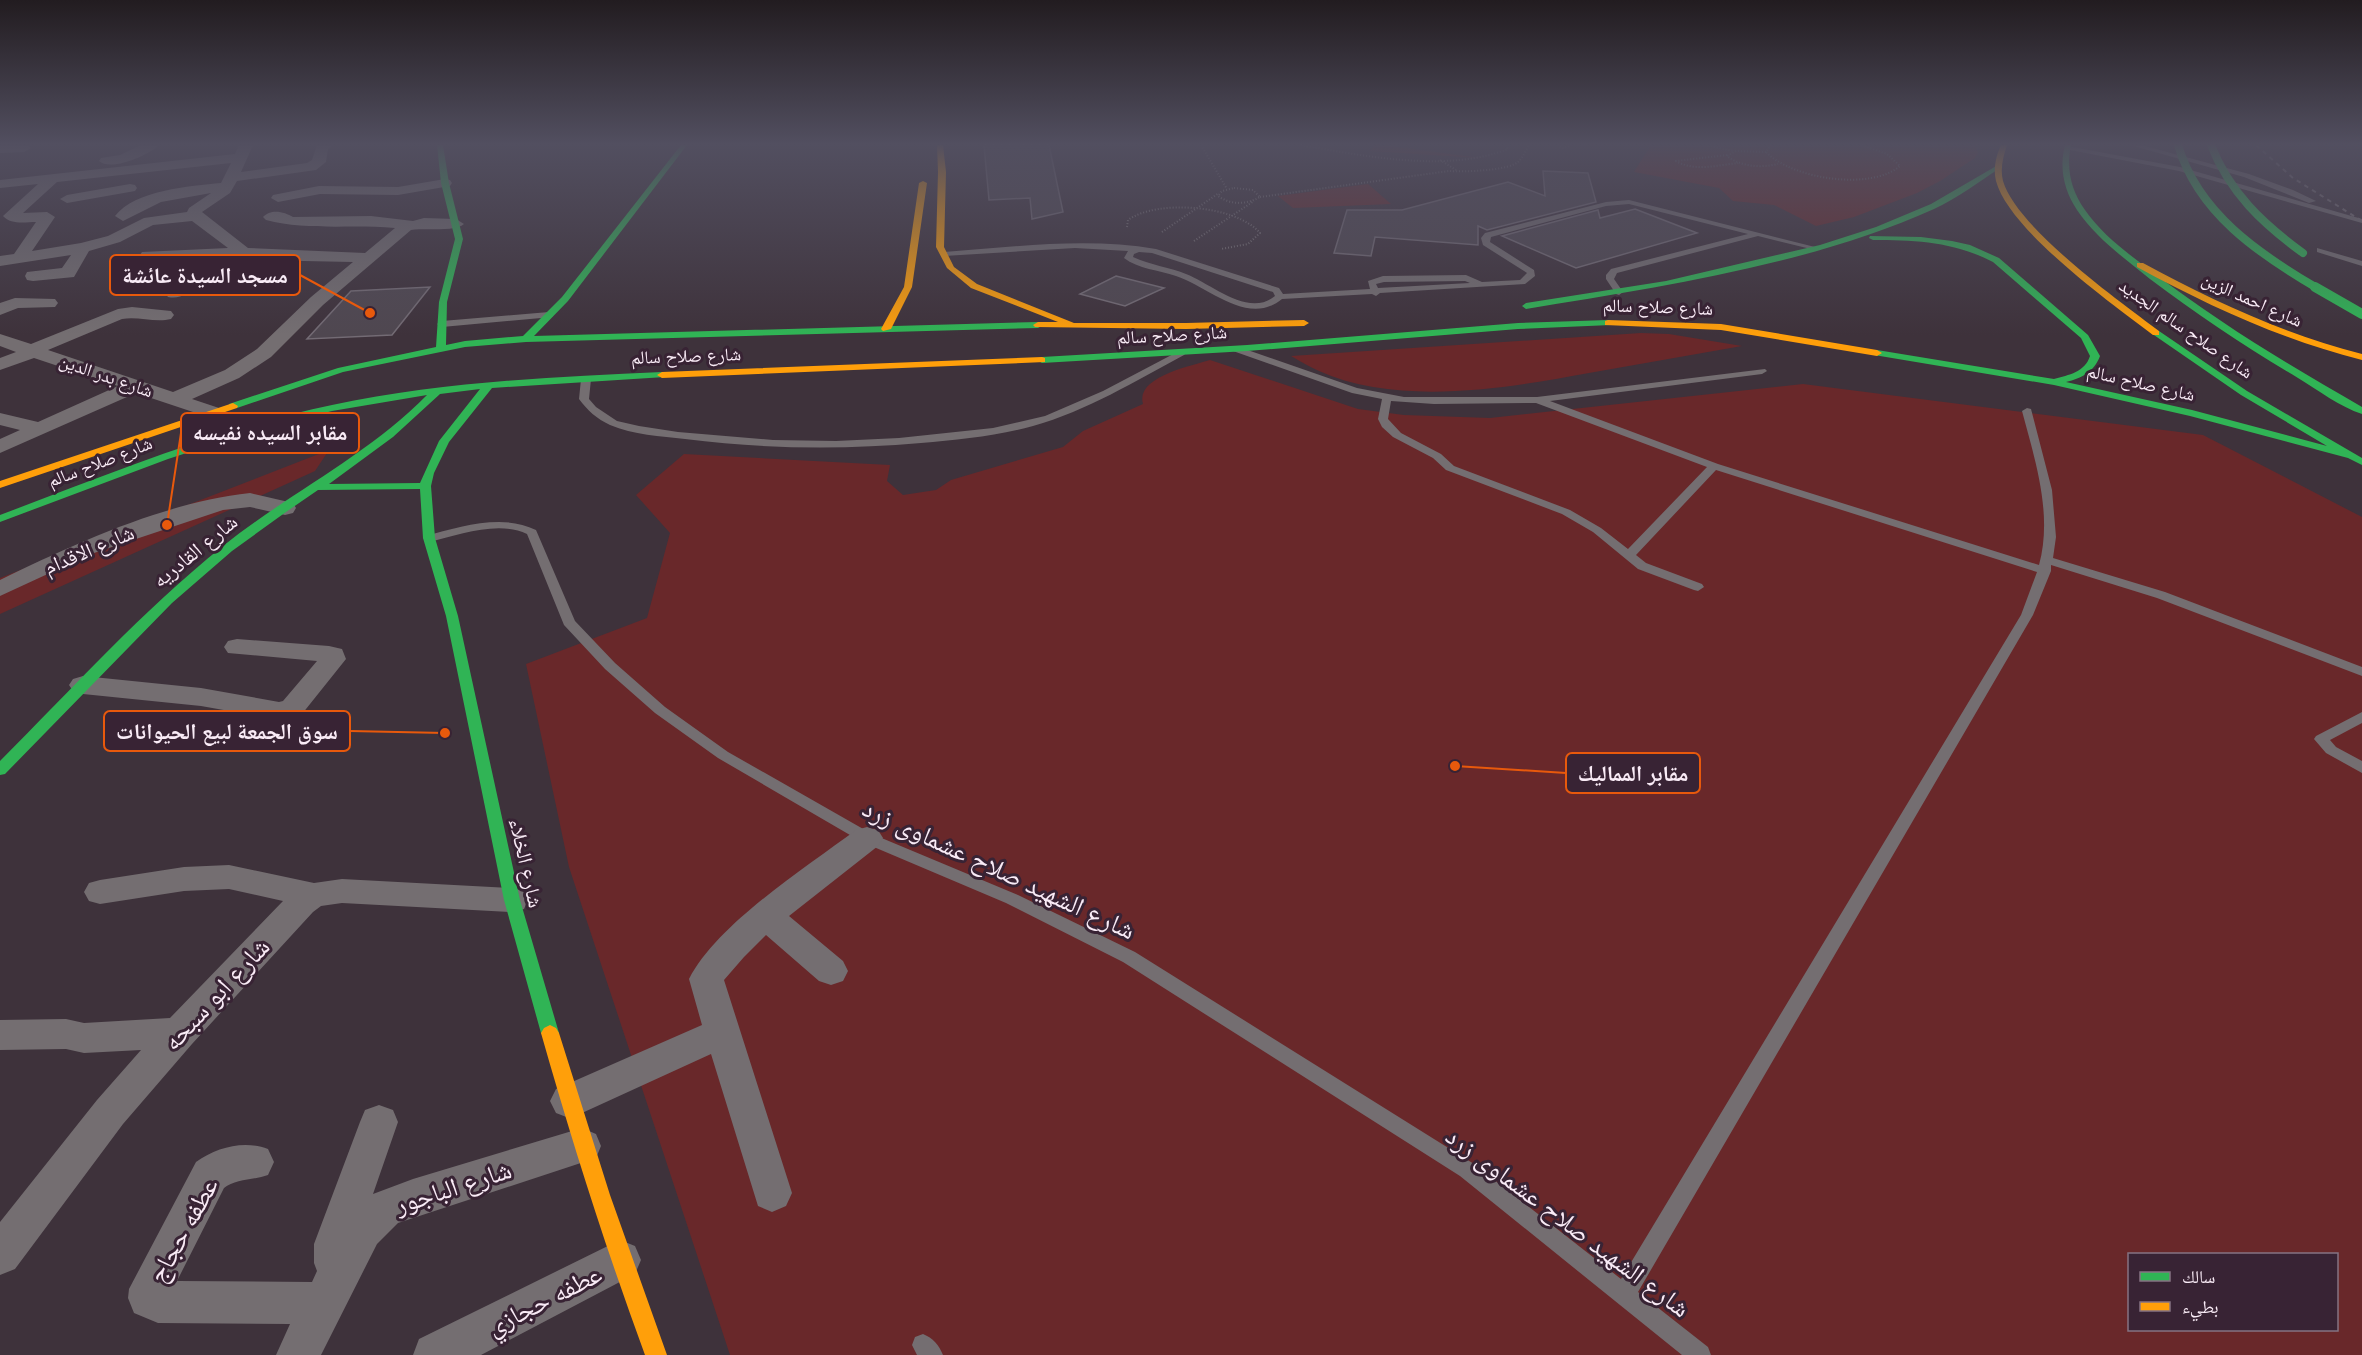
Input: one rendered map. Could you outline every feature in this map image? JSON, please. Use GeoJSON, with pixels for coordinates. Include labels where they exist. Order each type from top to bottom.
{"type":"FeatureCollection","features":[{"type":"Feature","properties":{"kind":"main road"},"geometry":{"type":"LineString","coordinates":[[441,349],[447,281],[459,246],[452,208]]}},
{"type":"Feature","properties":{"kind":"main road"},"geometry":{"type":"LineString","coordinates":[[526,339],[565,299],[635,208]]}},
{"type":"Feature","properties":{"kind":"main road"},"geometry":{"type":"LineString","coordinates":[[886,329],[908,287],[918,208]]}},
{"type":"Feature","properties":{"kind":"main road"},"geometry":{"type":"LineString","coordinates":[[941,208],[940,240],[951,268],[974,286],[1072,325]]}},
{"type":"Feature","properties":{"kind":"main road","name":"شارع صلاح سالم"},"geometry":{"type":"LineString","coordinates":[[1507,309],[1619,292],[1734,270],[1849,239],[1927,208]]}},
{"type":"Feature","properties":{"kind":"main road","name":"شارع صلاح سالم الجديد"},"geometry":{"type":"LineString","coordinates":[[2016,208],[2046,242],[2129,314],[2208,370],[2357,459]]}},
{"type":"Feature","properties":{"kind":"main road","name":"شارع صلاح سالم الجديد"},"geometry":{"type":"LineString","coordinates":[[2081,208],[2094,225],[2133,261],[2236,338],[2291,372],[2362,411]]}},
{"type":"Feature","properties":{"kind":"main road"},"geometry":{"type":"LineString","coordinates":[[2213,208],[2245,238],[2281,264],[2362,314]]}},
{"type":"Feature","properties":{"kind":"main road"},"geometry":{"type":"LineString","coordinates":[[2246,208],[2283,239],[2323,267]]}},
{"type":"Feature","properties":{"kind":"main road"},"geometry":{"type":"LineString","coordinates":[[1849,239],[1896,238],[1939,241],[1971,247],[1989,255],[2085,337],[2094,350],[2094,362],[2089,369],[2081,375],[2054,382]]}},
{"type":"Feature","properties":{"kind":"main road","name":"شارع احمد الزين"},"geometry":{"type":"LineString","coordinates":[[2133,261],[2203,300],[2259,325],[2309,345],[2362,357]]}},
{"type":"Feature","properties":{"kind":"main road","name":"شارع صلاح سالم"},"geometry":{"type":"LineString","coordinates":[[0,485],[342,370],[441,349],[498,340],[886,329],[1072,325],[1186,326],[1313,322]]}},
{"type":"Feature","properties":{"kind":"main road","name":"شارع صلاح سالم"},"geometry":{"type":"LineString","coordinates":[[0,519],[178,452],[236,433],[331,408],[438,390],[586,379],[1181,353],[1557,324],[1668,322],[1795,338],[2054,382],[2192,413],[2357,459]]}},
{"type":"Feature","properties":{"kind":"main road","name":"شارع الخلاء"},"geometry":{"type":"LineString","coordinates":[[489,385],[444,441],[436,457],[425,486],[429,538],[452,616],[512,900],[582,1146],[620,1260],[656,1355]]}},
{"type":"Feature","properties":{"kind":"main road","name":"شارع القادريه"},"geometry":{"type":"LineString","coordinates":[[0,770],[148,617],[190,579],[244,536],[391,436],[421,412],[438,390]]}},
{"type":"Feature","properties":{"kind":"main road"},"geometry":{"type":"LineString","coordinates":[[315,487],[425,486]]}},
{"type":"Feature","properties":{"kind":"street"},"geometry":{"type":"LineString","coordinates":[[18,258],[46,217],[12,218],[11,216],[19,208]]}},
{"type":"Feature","properties":{"kind":"street"},"geometry":{"type":"LineString","coordinates":[[123,216],[133,208]]}},
{"type":"Feature","properties":{"kind":"street"},"geometry":{"type":"LineString","coordinates":[[195,216],[196,208]]}},
{"type":"Feature","properties":{"kind":"street"},"geometry":{"type":"LineString","coordinates":[[302,211],[309,208]]}},
{"type":"Feature","properties":{"kind":"street"},"geometry":{"type":"LineString","coordinates":[[0,261],[84,248],[114,239],[149,221],[195,216],[244,253]]}},
{"type":"Feature","properties":{"kind":"street"},"geometry":{"type":"LineString","coordinates":[[271,217],[282,217],[293,222],[371,221],[411,225],[456,224]]}},
{"type":"Feature","properties":{"kind":"street"},"geometry":{"type":"LineString","coordinates":[[174,399],[232,374],[264,353],[317,301],[411,225]]}},
{"type":"Feature","properties":{"kind":"street"},"geometry":{"type":"LineString","coordinates":[[33,276],[68,273],[84,248]]}},
{"type":"Feature","properties":{"kind":"street"},"geometry":{"type":"LineString","coordinates":[[148,255],[244,253],[368,258]]}},
{"type":"Feature","properties":{"kind":"street"},"geometry":{"type":"LineString","coordinates":[[174,293],[195,278],[206,254]]}},
{"type":"Feature","properties":{"kind":"street"},"geometry":{"type":"LineString","coordinates":[[0,310],[15,303],[49,303]]}},
{"type":"Feature","properties":{"kind":"street"},"geometry":{"type":"LineString","coordinates":[[0,364],[118,314],[132,312],[165,315]]}},
{"type":"Feature","properties":{"kind":"street","name":"شارع بدر الدين"},"geometry":{"type":"LineString","coordinates":[[0,340],[212,412]]}},
{"type":"Feature","properties":{"kind":"street"},"geometry":{"type":"LineString","coordinates":[[0,447],[135,386]]}},
{"type":"Feature","properties":{"kind":"street"},"geometry":{"type":"LineString","coordinates":[[0,419],[40,429]]}},
{"type":"Feature","properties":{"kind":"street","name":"شارع الاقدام"},"geometry":{"type":"LineString","coordinates":[[0,590],[83,549],[122,534],[220,503],[250,500],[285,508]]}},
{"type":"Feature","properties":{"kind":"street"},"geometry":{"type":"LineString","coordinates":[[83,685],[201,697],[279,711],[292,708],[333,659],[333,656],[237,647]]}},
{"type":"Feature","properties":{"kind":"street"},"geometry":{"type":"LineString","coordinates":[[772,1193],[706,979],[710,970],[767,917],[867,838]]}},
{"type":"Feature","properties":{"kind":"street"},"geometry":{"type":"LineString","coordinates":[[100,892],[184,879],[230,877],[314,896]]}},
{"type":"Feature","properties":{"kind":"street","name":"شارع ابو سبحه"},"geometry":{"type":"LineString","coordinates":[[0,1255],[110,1112],[179,1033],[301,903],[314,896],[342,891],[512,900]]}},
{"type":"Feature","properties":{"kind":"street"},"geometry":{"type":"LineString","coordinates":[[767,917],[831,971]]}},
{"type":"Feature","properties":{"kind":"street"},"geometry":{"type":"LineString","coordinates":[[0,1035],[66,1034],[84,1038],[179,1033]]}},
{"type":"Feature","properties":{"kind":"street"},"geometry":{"type":"LineString","coordinates":[[569,1101],[722,1033]]}},
{"type":"Feature","properties":{"kind":"street"},"geometry":{"type":"LineString","coordinates":[[329,1291],[335,1244],[379,1122]]}},
{"type":"Feature","properties":{"kind":"street","name":"شارع الباجور"},"geometry":{"type":"LineString","coordinates":[[298,1355],[362,1230],[384,1209],[582,1146]]}},
{"type":"Feature","properties":{"kind":"street","name":"عطفه حجاج"},"geometry":{"type":"LineString","coordinates":[[254,1162],[220,1167],[210,1175],[150,1289],[149,1298],[158,1302],[329,1291]]}},
{"type":"Feature","properties":{"kind":"street","name":"عطفه حجازي"},"geometry":{"type":"LineString","coordinates":[[435,1355],[620,1260]]}},
{"type":"Feature","properties":{"kind":"lane"},"geometry":{"type":"LineString","coordinates":[[1058,247],[1131,260],[1184,276],[1242,305],[1262,306],[1277,301],[1280,297],[1376,293],[1522,282],[1531,276],[1527,269],[1486,243],[1485,238],[1488,234],[1589,208]]}},
{"type":"Feature","properties":{"kind":"lane"},"geometry":{"type":"LineString","coordinates":[[1656,208],[1815,248]]}},
{"type":"Feature","properties":{"kind":"lane"},"geometry":{"type":"LineString","coordinates":[[2318,208],[2362,221]]}},
{"type":"Feature","properties":{"kind":"lane"},"geometry":{"type":"LineString","coordinates":[[2324,208],[2332,212]]}},
{"type":"Feature","properties":{"kind":"lane"},"geometry":{"type":"LineString","coordinates":[[1619,292],[1610,279],[1614,271],[1759,234]]}},
{"type":"Feature","properties":{"kind":"lane"},"geometry":{"type":"LineString","coordinates":[[944,254],[1101,246],[1144,250],[1276,290],[1280,297]]}},
{"type":"Feature","properties":{"kind":"lane"},"geometry":{"type":"LineString","coordinates":[[1131,260],[1128,254],[1144,250]]}},
{"type":"Feature","properties":{"kind":"lane"},"geometry":{"type":"LineString","coordinates":[[2320,250],[2362,264]]}},
{"type":"Feature","properties":{"kind":"lane"},"geometry":{"type":"LineString","coordinates":[[1376,293],[1371,283],[1383,279],[1466,278],[1475,280],[1483,286]]}},
{"type":"Feature","properties":{"kind":"lane"},"geometry":{"type":"LineString","coordinates":[[442,324],[549,315]]}},
{"type":"Feature","properties":{"kind":"lane"},"geometry":{"type":"LineString","coordinates":[[1236,349],[1330,384],[1387,398],[1434,401],[1537,400],[1762,372]]}},
{"type":"Feature","properties":{"kind":"lane"},"geometry":{"type":"LineString","coordinates":[[586,379],[584,399],[594,412],[611,422],[637,429],[716,440],[773,444],[893,442],[1004,430],[1042,420],[1088,402],[1181,353]]}},
{"type":"Feature","properties":{"kind":"lane"},"geometry":{"type":"LineString","coordinates":[[1387,398],[1383,419],[1397,435],[1437,456],[1455,470],[1548,504],[1582,520],[1642,566],[1698,587]]}},
{"type":"Feature","properties":{"kind":"lane"},"geometry":{"type":"LineString","coordinates":[[1537,400],[1714,466],[2047,565],[2161,595],[2362,672]]}},
{"type":"Feature","properties":{"kind":"lane"},"geometry":{"type":"LineString","coordinates":[[1624,1295],[2027,615],[2039,591],[2047,565],[2052,516],[2049,491],[2027,411]]}},
{"type":"Feature","properties":{"kind":"lane"},"geometry":{"type":"LineString","coordinates":[[1629,556],[1714,466]]}},
{"type":"Feature","properties":{"kind":"lane","name":"شارع الشهيد صلاح عشماوى زرد"},"geometry":{"type":"LineString","coordinates":[[429,538],[500,526],[525,527],[532,531],[569,622],[610,666],[660,710],[723,755],[867,838],[1012,899],[1129,957],[1467,1170],[1700,1355]]}},
{"type":"Feature","properties":{"kind":"lane"},"geometry":{"type":"LineString","coordinates":[[2362,717],[2321,739],[2331,750],[2362,768]]}},
{"type":"Feature","properties":{"kind":"path"},"geometry":{"type":"LineString","coordinates":[[1128,230],[1126,225],[1128,220],[1144,211],[1163,208]]}},
{"type":"Feature","properties":{"kind":"path"},"geometry":{"type":"LineString","coordinates":[[1186,208],[1231,216],[1257,227],[1260,233],[1257,239],[1248,244],[1219,250]]}},
{"type":"Feature","properties":{"kind":"path"},"geometry":{"type":"LineString","coordinates":[[1194,241],[1243,208]]}},
{"type":"Feature","properties":{"kind":"path"},"geometry":{"type":"LineString","coordinates":[[1159,234],[1195,209]]}},
{"type":"Feature","properties":{"kind":"shaded area"},"geometry":{"type":"Polygon","coordinates":[[[1780,208],[1877,208],[1854,217],[1816,226],[1780,208]]]}},
{"type":"Feature","properties":{"kind":"shaded area"},"geometry":{"type":"Polygon","coordinates":[[[1641,333],[1669,334],[1742,346],[1557,379],[1453,391],[1383,389],[1350,382],[1319,371],[1291,356],[1641,333]]]}},
{"type":"Feature","properties":{"kind":"shaded area"},"geometry":{"type":"Polygon","coordinates":[[[1210,360],[1358,409],[1404,415],[1490,418],[1803,384],[2203,435],[2362,517],[2362,1355],[730,1355],[569,867],[526,664],[647,618],[670,533],[636,495],[684,454],[890,465],[887,481],[903,495],[936,490],[951,480],[1063,447],[1083,431],[1143,404],[1143,395],[1147,387],[1178,369],[1210,360]]]}},
{"type":"Feature","properties":{"kind":"shaded area"},"geometry":{"type":"Polygon","coordinates":[[[329,450],[315,471],[0,614],[0,578],[329,450]]]}},
{"type":"Feature","properties":{"kind":"building"},"geometry":{"type":"Polygon","coordinates":[[[1031,208],[1062,208],[1063,212],[1032,219],[1031,208]]]}},
{"type":"Feature","properties":{"kind":"building"},"geometry":{"type":"Polygon","coordinates":[[[1572,208],[1487,230],[1478,226],[1478,245],[1375,237],[1371,256],[1334,253],[1347,210],[1572,208]]]}},
{"type":"Feature","properties":{"kind":"building"},"geometry":{"type":"Polygon","coordinates":[[[1635,209],[1697,233],[1576,268],[1502,236],[1598,210],[1600,218],[1635,209]]]}},
{"type":"Feature","properties":{"kind":"building"},"geometry":{"type":"Polygon","coordinates":[[[1116,276],[1164,288],[1125,306],[1080,294],[1116,276]]]}},
{"type":"Feature","properties":{"kind":"building"},"geometry":{"type":"Polygon","coordinates":[[[430,287],[392,335],[307,339],[351,291],[430,287]]]}},
{"type":"Feature","properties":{"kind":"railway"},"geometry":{"type":"LineString","coordinates":[[2342,208],[2362,221]]}},
{"type":"Feature","properties":{"kind":"traffic: fast"},"geometry":{"type":"LineString","coordinates":[[441,349],[443,302],[459,239],[451,208]]}},
{"type":"Feature","properties":{"kind":"traffic: fast"},"geometry":{"type":"LineString","coordinates":[[526,339],[565,299],[635,208]]}},
{"type":"Feature","properties":{"kind":"traffic: fast"},"geometry":{"type":"LineString","coordinates":[[1526,306],[1666,284],[1822,247],[1879,229],[1929,208]]}},
{"type":"Feature","properties":{"kind":"traffic: fast"},"geometry":{"type":"LineString","coordinates":[[2080,208],[2108,241],[2176,294],[2281,364],[2362,411]]}},
{"type":"Feature","properties":{"kind":"traffic: fast"},"geometry":{"type":"LineString","coordinates":[[2213,208],[2243,238],[2266,255],[2362,314]]}},
{"type":"Feature","properties":{"kind":"traffic: fast"},"geometry":{"type":"LineString","coordinates":[[2249,208],[2303,253]]}},
{"type":"Feature","properties":{"kind":"traffic: fast"},"geometry":{"type":"LineString","coordinates":[[1873,238],[1936,240],[1967,247],[1996,260],[2085,337],[2095,356],[2089,368],[2084,372],[2054,382]]}},
{"type":"Feature","properties":{"kind":"traffic: fast"},"geometry":{"type":"LineString","coordinates":[[1042,360],[1247,348],[1518,326],[1608,323]]}},
{"type":"Feature","properties":{"kind":"traffic: fast"},"geometry":{"type":"LineString","coordinates":[[233,406],[341,370],[465,344],[526,339],[1038,325]]}},
{"type":"Feature","properties":{"kind":"traffic: fast"},"geometry":{"type":"LineString","coordinates":[[2156,333],[2244,393],[2362,462]]}},
{"type":"Feature","properties":{"kind":"traffic: fast"},"geometry":{"type":"LineString","coordinates":[[1877,353],[2054,382],[2192,413],[2352,456]]}},
{"type":"Feature","properties":{"kind":"traffic: fast"},"geometry":{"type":"LineString","coordinates":[[0,519],[206,443],[289,418],[332,408],[455,389],[662,375]]}},
{"type":"Feature","properties":{"kind":"traffic: fast"},"geometry":{"type":"LineString","coordinates":[[489,385],[444,441],[429,473],[425,486],[429,538],[452,616],[512,900],[550,1033]]}},
{"type":"Feature","properties":{"kind":"traffic: fast"},"geometry":{"type":"LineString","coordinates":[[0,770],[167,600],[254,528],[390,435],[438,390]]}},
{"type":"Feature","properties":{"kind":"traffic: fast"},"geometry":{"type":"LineString","coordinates":[[315,487],[425,486]]}},
{"type":"Feature","properties":{"kind":"traffic: slow"},"geometry":{"type":"LineString","coordinates":[[886,329],[908,287],[919,208]]}},
{"type":"Feature","properties":{"kind":"traffic: slow"},"geometry":{"type":"LineString","coordinates":[[941,208],[940,247],[951,268],[974,286],[1072,325]]}},
{"type":"Feature","properties":{"kind":"traffic: slow"},"geometry":{"type":"LineString","coordinates":[[2014,208],[2027,224],[2070,265],[2156,333]]}},
{"type":"Feature","properties":{"kind":"traffic: slow"},"geometry":{"type":"LineString","coordinates":[[2140,265],[2248,319],[2304,341],[2362,357]]}},
{"type":"Feature","properties":{"kind":"traffic: slow"},"geometry":{"type":"LineString","coordinates":[[1038,325],[1186,326],[1304,323]]}},
{"type":"Feature","properties":{"kind":"traffic: slow"},"geometry":{"type":"LineString","coordinates":[[1608,323],[1721,327],[1877,353]]}},
{"type":"Feature","properties":{"kind":"traffic: slow"},"geometry":{"type":"LineString","coordinates":[[662,375],[1042,360]]}},
{"type":"Feature","properties":{"kind":"traffic: slow"},"geometry":{"type":"LineString","coordinates":[[0,485],[233,406]]}},
{"type":"Feature","properties":{"kind":"traffic: slow"},"geometry":{"type":"LineString","coordinates":[[550,1033],[600,1195],[656,1355]]}},
{"type":"Feature","properties":{"kind":"place","name":"مسجد السيدة عائشة"},"geometry":{"type":"Point","coordinates":[370,313]}},
{"type":"Feature","properties":{"kind":"place","name":"مقابر السيده نفيسه"},"geometry":{"type":"Point","coordinates":[167,525]}},
{"type":"Feature","properties":{"kind":"place","name":"سوق الجمعة لبيع الحيوانات"},"geometry":{"type":"Point","coordinates":[445,733]}},
{"type":"Feature","properties":{"kind":"place","name":"مقابر المماليك"},"geometry":{"type":"Point","coordinates":[1455,766]}}]}
